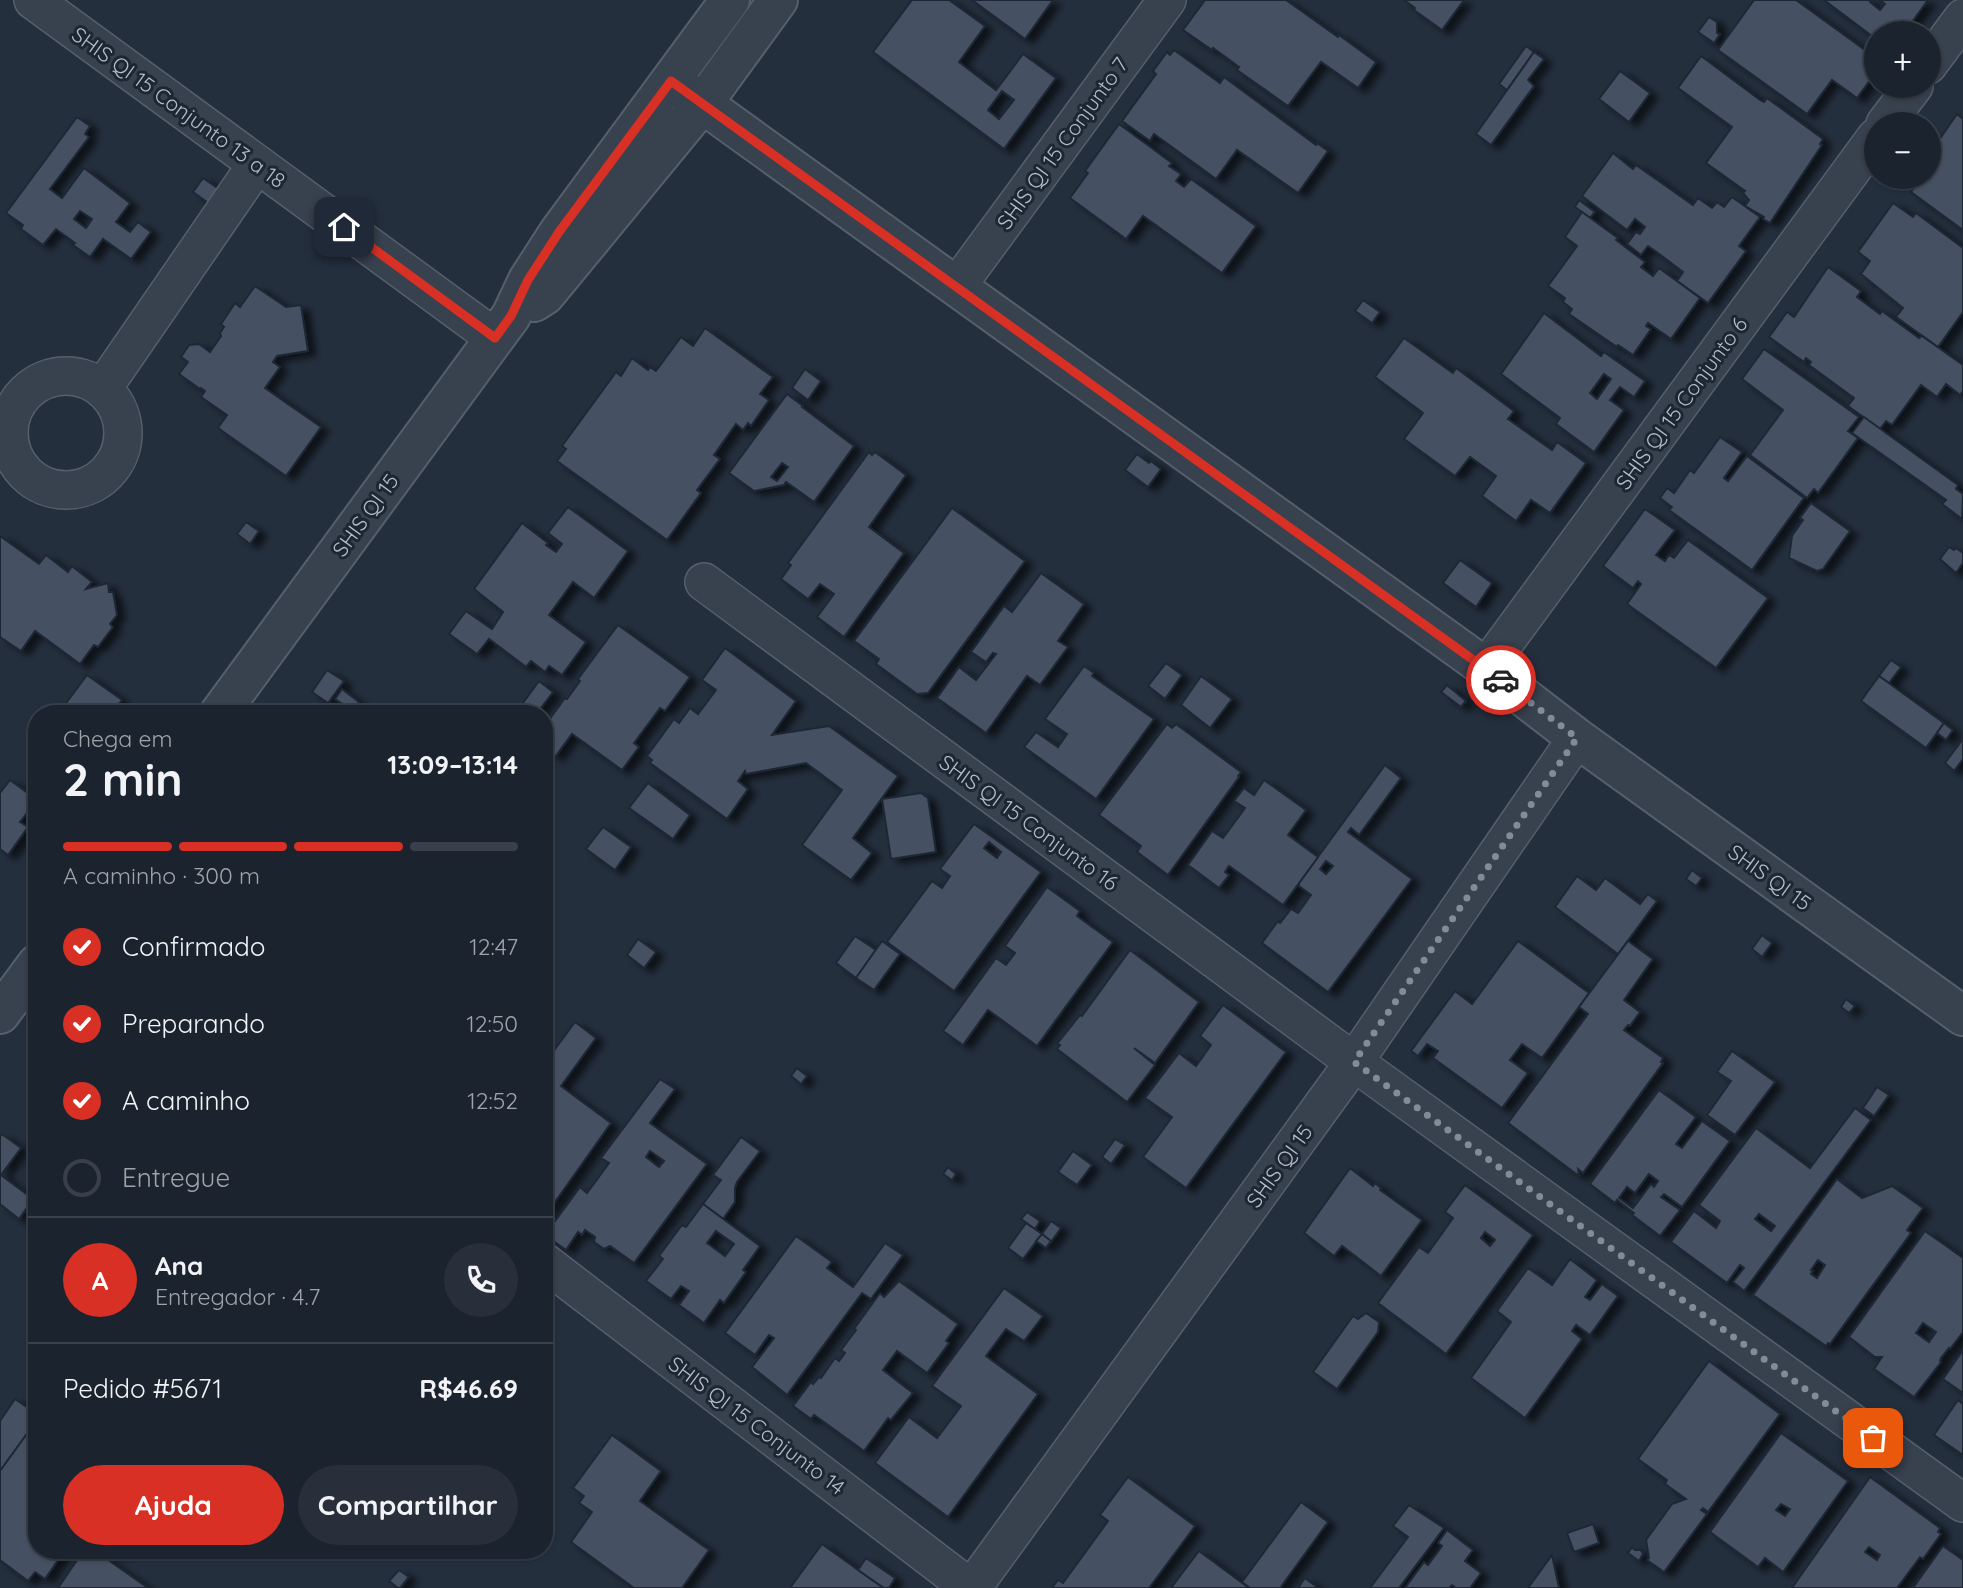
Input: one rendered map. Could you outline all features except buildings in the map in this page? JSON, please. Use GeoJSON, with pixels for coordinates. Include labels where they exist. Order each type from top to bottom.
{"type":"FeatureCollection","features":[{"type":"Feature","properties":{"kind":"street","name":"SHIS QI 15 Conjunto 13 a 18"},"geometry":{"type":"LineString","coordinates":[[33,0],[257,164],[503,327]]}},
{"type":"Feature","properties":{"kind":"street","name":"SHIS QI 15"},"geometry":{"type":"LineString","coordinates":[[226,705],[503,327],[528,280],[559,232],[730,0]]}},
{"type":"Feature","properties":{"kind":"street","name":"SHIS QI 15"},"geometry":{"type":"LineString","coordinates":[[503,327],[545,295],[704,103],[778,0]]}},
{"type":"Feature","properties":{"kind":"street","name":"SHIS QI 15 Conjunto 7"},"geometry":{"type":"LineString","coordinates":[[957,286],[1167,0]]}},
{"type":"Feature","properties":{"kind":"street"},"geometry":{"type":"LineString","coordinates":[[1941,48],[1963,18]]}},
{"type":"Feature","properties":{"kind":"street","name":"SHIS QI 15"},"geometry":{"type":"LineString","coordinates":[[671,81],[1486,668],[1577,738],[1963,1016]]}},
{"type":"Feature","properties":{"kind":"street","name":"SHIS QI 15 Conjunto 6"},"geometry":{"type":"LineString","coordinates":[[1486,668],[1864,153]]}},
{"type":"Feature","properties":{"kind":"street"},"geometry":{"type":"LineString","coordinates":[[103,388],[257,164]]}},
{"type":"Feature","properties":{"kind":"street","name":"SHIS QI 15 Conjunto 16"},"geometry":{"type":"LineString","coordinates":[[704,582],[1354,1062],[1963,1503]]}},
{"type":"Feature","properties":{"kind":"street","name":"SHIS QI 15"},"geometry":{"type":"LineString","coordinates":[[971,1588],[1354,1062],[1577,738]]}},
{"type":"Feature","properties":{"kind":"street"},"geometry":{"type":"LineString","coordinates":[[0,1014],[28,976]]}},
{"type":"Feature","properties":{"kind":"street","name":"SHIS QI 15 Conjunto 14"},"geometry":{"type":"LineString","coordinates":[[553,1269],[971,1588]]}},
{"type":"Feature","properties":{"kind":"way so far"},"geometry":{"type":"LineString","coordinates":[[1501,680],[1577,738],[1354,1062],[1873,1438]]}},
{"type":"Feature","properties":{"kind":"route"},"geometry":{"type":"LineString","coordinates":[[344,227],[495,338],[511,316],[528,280],[559,232],[671,81],[1501,680]]}}]}
